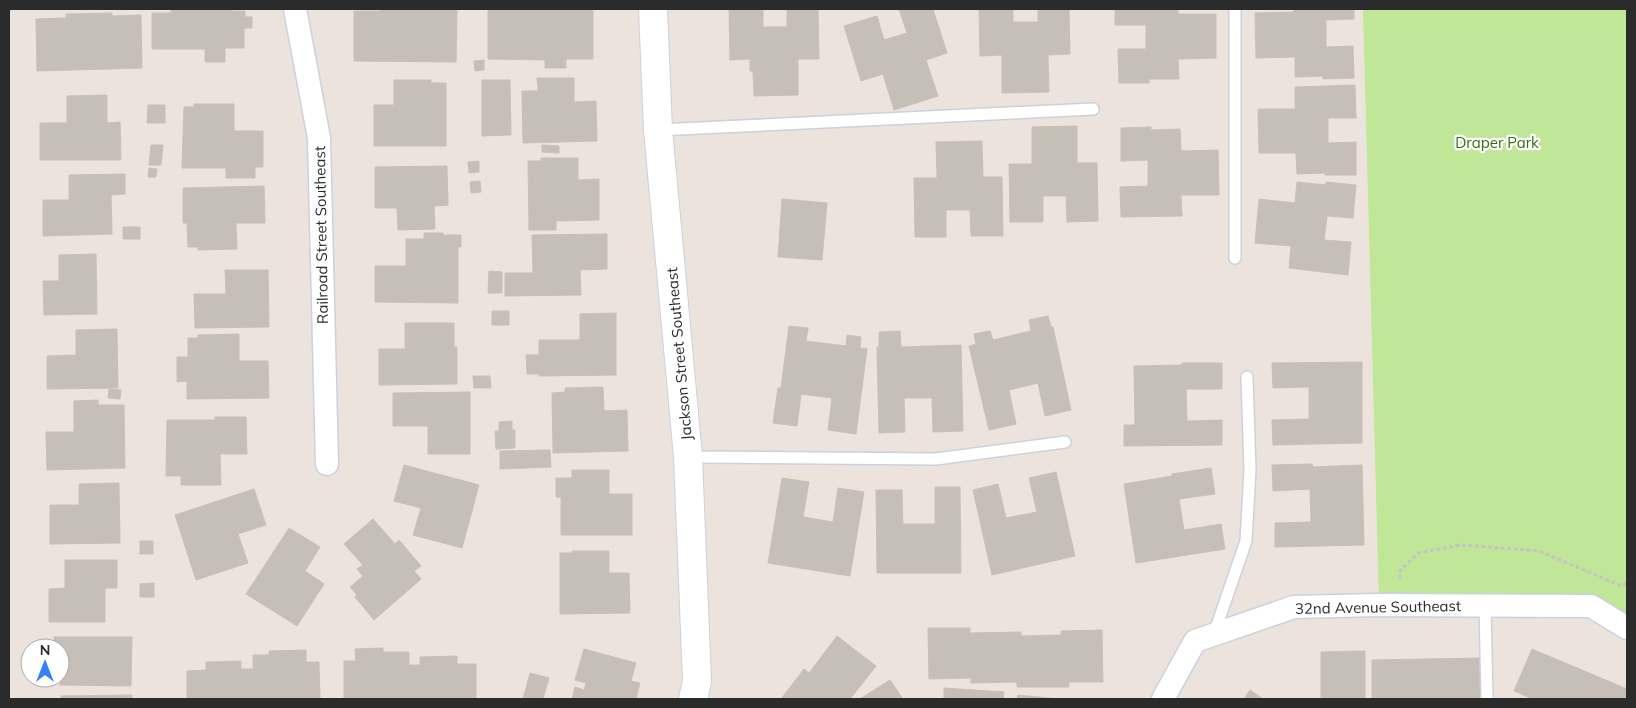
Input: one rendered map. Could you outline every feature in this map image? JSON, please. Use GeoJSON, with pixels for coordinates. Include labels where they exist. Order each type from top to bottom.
{"type":"FeatureCollection","features":[{"type":"Feature","properties":{"kind":"street","name":"Railroad Street Southeast"},"geometry":{"type":"LineString","coordinates":[[296,9],[319,138],[327,464]]}},
{"type":"Feature","properties":{"kind":"street","name":"Jackson Street Southeast"},"geometry":{"type":"LineString","coordinates":[[653,9],[658,130],[688,458],[696,681],[693,699]]}},
{"type":"Feature","properties":{"kind":"street","name":"32nd Avenue Southeast"},"geometry":{"type":"LineString","coordinates":[[1163,699],[1195,641],[1294,607],[1398,605],[1591,606],[1627,628]]}},
{"type":"Feature","properties":{"kind":"lane"},"geometry":{"type":"LineString","coordinates":[[1235,9],[1235,258]]}},
{"type":"Feature","properties":{"kind":"lane"},"geometry":{"type":"LineString","coordinates":[[658,130],[1093,109]]}},
{"type":"Feature","properties":{"kind":"lane"},"geometry":{"type":"LineString","coordinates":[[1214,634],[1246,541],[1250,470],[1247,377]]}},
{"type":"Feature","properties":{"kind":"lane"},"geometry":{"type":"LineString","coordinates":[[688,458],[936,459],[1065,442]]}},
{"type":"Feature","properties":{"kind":"lane"},"geometry":{"type":"LineString","coordinates":[[1485,605],[1487,699]]}},
{"type":"Feature","properties":{"kind":"path"},"geometry":{"type":"LineString","coordinates":[[1398,605],[1400,571],[1418,553],[1461,545],[1540,551],[1622,586],[1627,583]]}},
{"type":"Feature","properties":{"kind":"green space","name":"Draper Park"},"geometry":{"type":"Polygon","coordinates":[[[1363,9],[1627,9],[1627,628],[1591,606],[1379,605],[1363,9]]]}},
{"type":"Feature","properties":{"kind":"building"},"geometry":{"type":"Polygon","coordinates":[[[232,9],[232,11],[245,11],[245,17],[252,17],[252,28],[244,28],[244,48],[225,48],[225,62],[205,62],[205,49],[152,49],[152,13],[171,13],[171,10],[232,9]]]}},
{"type":"Feature","properties":{"kind":"building"},"geometry":{"type":"Polygon","coordinates":[[[380,9],[457,10],[456,62],[354,61],[354,11],[380,11],[380,9]]]}},
{"type":"Feature","properties":{"kind":"building"},"geometry":{"type":"Polygon","coordinates":[[[488,9],[593,9],[593,59],[566,59],[566,68],[545,68],[545,60],[488,59],[488,9]]]}},
{"type":"Feature","properties":{"kind":"building"},"geometry":{"type":"Polygon","coordinates":[[[729,9],[763,9],[763,27],[787,27],[787,9],[818,9],[819,59],[798,59],[798,95],[754,96],[753,71],[750,71],[750,59],[730,60],[729,9]]]}},
{"type":"Feature","properties":{"kind":"building"},"geometry":{"type":"Polygon","coordinates":[[[899,9],[933,9],[947,53],[926,60],[938,96],[894,110],[883,74],[861,81],[844,26],[877,16],[884,40],[907,33],[899,9]]]}},
{"type":"Feature","properties":{"kind":"building"},"geometry":{"type":"Polygon","coordinates":[[[979,9],[1013,9],[1013,22],[1038,22],[1038,9],[1069,9],[1070,54],[1048,55],[1049,92],[1002,93],[1002,55],[980,56],[979,9]]]}},
{"type":"Feature","properties":{"kind":"building"},"geometry":{"type":"Polygon","coordinates":[[[1115,9],[1178,9],[1178,14],[1216,14],[1216,58],[1178,59],[1179,79],[1149,79],[1149,83],[1119,83],[1118,49],[1146,49],[1146,25],[1115,25],[1115,9]]]}},
{"type":"Feature","properties":{"kind":"building"},"geometry":{"type":"Polygon","coordinates":[[[1293,9],[1354,9],[1354,19],[1326,20],[1326,47],[1353,46],[1354,78],[1323,79],[1323,76],[1295,77],[1295,57],[1256,58],[1255,13],[1294,12],[1293,9]]]}},
{"type":"Feature","properties":{"kind":"building"},"geometry":{"type":"Polygon","coordinates":[[[112,13],[112,16],[141,15],[142,68],[37,71],[36,19],[66,18],[66,14],[112,13]]]}},
{"type":"Feature","properties":{"kind":"building"},"geometry":{"type":"Polygon","coordinates":[[[484,60],[484,70],[475,71],[474,61],[484,60]]]}},
{"type":"Feature","properties":{"kind":"building"},"geometry":{"type":"Polygon","coordinates":[[[537,78],[574,78],[574,102],[596,101],[597,141],[523,143],[522,91],[538,91],[537,78]]]}},
{"type":"Feature","properties":{"kind":"building"},"geometry":{"type":"Polygon","coordinates":[[[394,80],[431,80],[431,83],[446,83],[446,146],[374,146],[374,105],[394,105],[394,80]]]}},
{"type":"Feature","properties":{"kind":"building"},"geometry":{"type":"Polygon","coordinates":[[[482,80],[510,80],[511,135],[482,136],[482,80]]]}},
{"type":"Feature","properties":{"kind":"building"},"geometry":{"type":"Polygon","coordinates":[[[1355,85],[1356,118],[1328,118],[1328,143],[1356,142],[1356,175],[1297,174],[1296,153],[1259,153],[1258,109],[1295,109],[1295,87],[1355,85]]]}},
{"type":"Feature","properties":{"kind":"building"},"geometry":{"type":"Polygon","coordinates":[[[107,95],[107,123],[120,122],[121,160],[40,160],[40,123],[67,123],[67,96],[107,95]]]}},
{"type":"Feature","properties":{"kind":"building"},"geometry":{"type":"Polygon","coordinates":[[[194,104],[234,104],[234,131],[263,131],[263,167],[255,167],[255,178],[226,178],[226,168],[182,168],[184,107],[194,107],[194,104]]]}},
{"type":"Feature","properties":{"kind":"building"},"geometry":{"type":"Polygon","coordinates":[[[148,105],[165,105],[165,123],[147,123],[148,105]]]}},
{"type":"Feature","properties":{"kind":"building"},"geometry":{"type":"Polygon","coordinates":[[[1077,126],[1077,163],[1097,163],[1098,221],[1067,222],[1066,196],[1043,196],[1043,222],[1010,222],[1009,164],[1032,164],[1032,127],[1077,126]]]}},
{"type":"Feature","properties":{"kind":"building"},"geometry":{"type":"Polygon","coordinates":[[[1151,127],[1151,130],[1180,129],[1181,151],[1218,150],[1219,195],[1181,195],[1182,216],[1121,217],[1120,187],[1148,186],[1148,160],[1121,161],[1121,128],[1151,127]]]}},
{"type":"Feature","properties":{"kind":"building"},"geometry":{"type":"Polygon","coordinates":[[[982,141],[983,177],[1002,177],[1003,236],[971,236],[970,210],[946,210],[946,237],[915,237],[914,178],[937,178],[936,142],[982,141]]]}},
{"type":"Feature","properties":{"kind":"building"},"geometry":{"type":"Polygon","coordinates":[[[151,145],[163,145],[161,165],[149,165],[151,145]]]}},
{"type":"Feature","properties":{"kind":"building"},"geometry":{"type":"Polygon","coordinates":[[[542,145],[559,146],[559,153],[542,152],[542,145]]]}},
{"type":"Feature","properties":{"kind":"building"},"geometry":{"type":"Polygon","coordinates":[[[541,158],[578,158],[578,180],[599,179],[599,220],[556,221],[556,230],[529,230],[528,161],[541,161],[541,158]]]}},
{"type":"Feature","properties":{"kind":"building"},"geometry":{"type":"Polygon","coordinates":[[[479,161],[479,172],[469,173],[468,162],[479,161]]]}},
{"type":"Feature","properties":{"kind":"building"},"geometry":{"type":"Polygon","coordinates":[[[447,166],[448,205],[434,206],[435,229],[398,230],[397,208],[375,208],[375,167],[447,166]]]}},
{"type":"Feature","properties":{"kind":"building"},"geometry":{"type":"Polygon","coordinates":[[[149,168],[157,169],[156,177],[148,177],[149,168]]]}},
{"type":"Feature","properties":{"kind":"building"},"geometry":{"type":"Polygon","coordinates":[[[125,174],[125,194],[111,195],[112,234],[43,236],[43,200],[69,200],[69,175],[125,174]]]}},
{"type":"Feature","properties":{"kind":"building"},"geometry":{"type":"Polygon","coordinates":[[[480,181],[481,192],[471,193],[470,182],[480,181]]]}},
{"type":"Feature","properties":{"kind":"building"},"geometry":{"type":"Polygon","coordinates":[[[1297,182],[1326,185],[1326,182],[1356,185],[1353,218],[1327,216],[1324,240],[1351,242],[1348,275],[1289,268],[1291,246],[1255,243],[1259,199],[1295,203],[1297,182]]]}},
{"type":"Feature","properties":{"kind":"building"},"geometry":{"type":"Polygon","coordinates":[[[264,186],[265,223],[236,223],[237,249],[198,250],[198,247],[188,247],[187,223],[183,223],[183,188],[264,186]]]}},
{"type":"Feature","properties":{"kind":"building"},"geometry":{"type":"Polygon","coordinates":[[[782,199],[827,203],[822,260],[778,257],[782,199]]]}},
{"type":"Feature","properties":{"kind":"building"},"geometry":{"type":"Polygon","coordinates":[[[123,227],[140,227],[140,239],[123,239],[123,227]]]}},
{"type":"Feature","properties":{"kind":"building"},"geometry":{"type":"Polygon","coordinates":[[[424,233],[461,235],[461,247],[458,247],[458,303],[375,302],[375,266],[406,266],[406,239],[424,239],[424,233]]]}},
{"type":"Feature","properties":{"kind":"building"},"geometry":{"type":"Polygon","coordinates":[[[607,234],[607,269],[580,270],[581,295],[505,296],[505,273],[533,273],[532,235],[607,234]]]}},
{"type":"Feature","properties":{"kind":"building"},"geometry":{"type":"Polygon","coordinates":[[[96,254],[97,314],[44,315],[43,281],[59,281],[59,255],[96,254]]]}},
{"type":"Feature","properties":{"kind":"building"},"geometry":{"type":"Polygon","coordinates":[[[225,270],[268,270],[269,327],[195,328],[194,294],[226,294],[225,270]]]}},
{"type":"Feature","properties":{"kind":"building"},"geometry":{"type":"Polygon","coordinates":[[[489,271],[502,272],[502,293],[488,293],[489,271]]]}},
{"type":"Feature","properties":{"kind":"building"},"geometry":{"type":"Polygon","coordinates":[[[492,311],[509,311],[509,325],[492,325],[492,311]]]}},
{"type":"Feature","properties":{"kind":"building"},"geometry":{"type":"Polygon","coordinates":[[[616,313],[616,375],[539,376],[539,374],[527,374],[526,355],[539,355],[539,340],[580,340],[580,314],[616,313]]]}},
{"type":"Feature","properties":{"kind":"building"},"geometry":{"type":"Polygon","coordinates":[[[1048,316],[1051,327],[1053,327],[1071,410],[1045,416],[1038,383],[1009,390],[1016,424],[989,430],[969,346],[976,344],[974,334],[990,331],[993,340],[1031,331],[1029,320],[1048,316]]]}},
{"type":"Feature","properties":{"kind":"building"},"geometry":{"type":"Polygon","coordinates":[[[405,323],[454,323],[454,347],[457,347],[457,384],[379,385],[379,349],[405,349],[405,323]]]}},
{"type":"Feature","properties":{"kind":"building"},"geometry":{"type":"Polygon","coordinates":[[[789,326],[808,328],[806,341],[846,346],[847,335],[861,337],[860,348],[867,349],[856,434],[828,430],[832,398],[801,394],[797,426],[773,423],[778,388],[781,388],[789,326]]]}},
{"type":"Feature","properties":{"kind":"building"},"geometry":{"type":"Polygon","coordinates":[[[117,329],[118,388],[47,389],[47,356],[76,355],[76,330],[117,329]]]}},
{"type":"Feature","properties":{"kind":"building"},"geometry":{"type":"Polygon","coordinates":[[[900,331],[901,347],[961,345],[963,431],[933,432],[932,398],[904,398],[905,432],[879,433],[877,347],[879,347],[879,332],[900,331]]]}},
{"type":"Feature","properties":{"kind":"building"},"geometry":{"type":"Polygon","coordinates":[[[239,334],[239,361],[268,361],[269,398],[187,399],[187,381],[177,382],[177,357],[188,357],[188,338],[198,338],[198,335],[239,334]]]}},
{"type":"Feature","properties":{"kind":"building"},"geometry":{"type":"Polygon","coordinates":[[[1362,362],[1362,443],[1273,445],[1272,420],[1309,419],[1309,387],[1273,388],[1272,363],[1362,362]]]}},
{"type":"Feature","properties":{"kind":"building"},"geometry":{"type":"Polygon","coordinates":[[[1182,363],[1222,363],[1222,389],[1186,389],[1187,421],[1222,420],[1222,445],[1124,446],[1124,425],[1135,425],[1134,366],[1182,365],[1182,363]]]}},
{"type":"Feature","properties":{"kind":"building"},"geometry":{"type":"Polygon","coordinates":[[[473,376],[490,376],[491,388],[474,388],[473,376]]]}},
{"type":"Feature","properties":{"kind":"building"},"geometry":{"type":"Polygon","coordinates":[[[603,387],[604,411],[627,410],[628,451],[553,453],[552,393],[565,392],[565,388],[603,387]]]}},
{"type":"Feature","properties":{"kind":"building"},"geometry":{"type":"Polygon","coordinates":[[[109,389],[121,390],[120,399],[108,398],[109,389]]]}},
{"type":"Feature","properties":{"kind":"building"},"geometry":{"type":"Polygon","coordinates":[[[470,392],[470,454],[428,454],[428,426],[393,426],[393,393],[470,392]]]}},
{"type":"Feature","properties":{"kind":"building"},"geometry":{"type":"Polygon","coordinates":[[[98,400],[98,405],[124,405],[125,468],[47,470],[46,432],[74,432],[74,401],[98,400]]]}},
{"type":"Feature","properties":{"kind":"building"},"geometry":{"type":"Polygon","coordinates":[[[215,417],[246,417],[247,454],[220,454],[221,485],[181,485],[181,476],[166,476],[167,420],[215,420],[215,417]]]}},
{"type":"Feature","properties":{"kind":"building"},"geometry":{"type":"Polygon","coordinates":[[[512,421],[512,430],[515,430],[515,448],[496,449],[495,431],[499,431],[499,422],[512,421]]]}},
{"type":"Feature","properties":{"kind":"building"},"geometry":{"type":"Polygon","coordinates":[[[550,450],[551,467],[500,469],[500,451],[550,450]]]}},
{"type":"Feature","properties":{"kind":"building"},"geometry":{"type":"Polygon","coordinates":[[[1312,464],[1313,467],[1362,465],[1364,545],[1275,547],[1275,523],[1311,522],[1310,489],[1273,491],[1272,465],[1312,464]]]}},
{"type":"Feature","properties":{"kind":"building"},"geometry":{"type":"Polygon","coordinates":[[[404,465],[479,485],[462,548],[413,535],[421,508],[394,501],[404,465]]]}},
{"type":"Feature","properties":{"kind":"building"},"geometry":{"type":"Polygon","coordinates":[[[1211,468],[1215,494],[1179,499],[1184,530],[1221,524],[1225,549],[1136,563],[1124,484],[1211,468]]]}},
{"type":"Feature","properties":{"kind":"building"},"geometry":{"type":"Polygon","coordinates":[[[572,470],[609,470],[609,494],[632,494],[632,535],[561,535],[561,497],[556,497],[556,478],[572,478],[572,470]]]}},
{"type":"Feature","properties":{"kind":"building"},"geometry":{"type":"Polygon","coordinates":[[[1056,472],[1075,556],[992,575],[973,490],[998,484],[1006,518],[1037,512],[1029,478],[1056,472]]]}},
{"type":"Feature","properties":{"kind":"building"},"geometry":{"type":"Polygon","coordinates":[[[782,478],[809,482],[803,517],[833,522],[838,488],[864,492],[850,576],[768,563],[782,478]]]}},
{"type":"Feature","properties":{"kind":"building"},"geometry":{"type":"Polygon","coordinates":[[[119,483],[120,543],[50,544],[50,505],[79,505],[79,484],[119,483]]]}},
{"type":"Feature","properties":{"kind":"building"},"geometry":{"type":"Polygon","coordinates":[[[935,487],[960,487],[961,573],[877,573],[876,490],[902,490],[903,524],[935,524],[935,487]]]}},
{"type":"Feature","properties":{"kind":"building"},"geometry":{"type":"Polygon","coordinates":[[[254,489],[266,525],[238,534],[248,563],[196,580],[175,515],[254,489]]]}},
{"type":"Feature","properties":{"kind":"building"},"geometry":{"type":"Polygon","coordinates":[[[373,519],[395,544],[399,540],[421,566],[414,571],[421,579],[374,620],[355,597],[357,595],[350,587],[363,576],[357,569],[363,565],[344,544],[373,519]]]}},
{"type":"Feature","properties":{"kind":"building"},"geometry":{"type":"Polygon","coordinates":[[[289,528],[320,547],[305,571],[324,584],[297,626],[246,594],[289,528]]]}},
{"type":"Feature","properties":{"kind":"building"},"geometry":{"type":"Polygon","coordinates":[[[140,541],[153,541],[153,554],[140,554],[140,541]]]}},
{"type":"Feature","properties":{"kind":"building"},"geometry":{"type":"Polygon","coordinates":[[[572,551],[609,551],[609,573],[629,573],[630,613],[560,614],[560,553],[572,553],[572,551]]]}},
{"type":"Feature","properties":{"kind":"building"},"geometry":{"type":"Polygon","coordinates":[[[65,560],[117,560],[117,588],[105,588],[105,622],[49,622],[49,589],[65,588],[65,560]]]}},
{"type":"Feature","properties":{"kind":"building"},"geometry":{"type":"Polygon","coordinates":[[[154,583],[154,597],[140,597],[140,584],[154,583]]]}},
{"type":"Feature","properties":{"kind":"building"},"geometry":{"type":"Polygon","coordinates":[[[928,628],[970,628],[970,633],[1021,632],[1021,636],[1061,635],[1061,631],[1102,630],[1103,682],[1069,682],[1069,687],[1017,687],[1017,682],[971,683],[971,678],[929,679],[928,628]]]}},
{"type":"Feature","properties":{"kind":"building"},"geometry":{"type":"Polygon","coordinates":[[[837,636],[876,666],[850,699],[781,699],[804,669],[809,673],[837,636]]]}},
{"type":"Feature","properties":{"kind":"building"},"geometry":{"type":"Polygon","coordinates":[[[132,637],[131,686],[70,685],[70,638],[54,638],[132,637]]]}},
{"type":"Feature","properties":{"kind":"building"},"geometry":{"type":"Polygon","coordinates":[[[383,648],[383,652],[409,652],[409,665],[420,665],[420,657],[457,656],[457,664],[476,664],[476,699],[344,699],[344,661],[356,661],[355,649],[383,648]]]}},
{"type":"Feature","properties":{"kind":"building"},"geometry":{"type":"Polygon","coordinates":[[[584,649],[636,663],[631,681],[640,683],[636,699],[572,699],[575,687],[584,690],[586,683],[575,680],[584,649]]]}},
{"type":"Feature","properties":{"kind":"building"},"geometry":{"type":"Polygon","coordinates":[[[1532,649],[1627,689],[1627,699],[1533,699],[1514,691],[1532,649]]]}},
{"type":"Feature","properties":{"kind":"building"},"geometry":{"type":"Polygon","coordinates":[[[306,650],[306,662],[319,662],[320,699],[187,699],[187,671],[206,670],[206,662],[241,661],[241,669],[253,669],[253,655],[269,655],[269,651],[306,650]]]}},
{"type":"Feature","properties":{"kind":"building"},"geometry":{"type":"Polygon","coordinates":[[[1365,651],[1365,699],[1321,699],[1321,652],[1365,651]]]}},
{"type":"Feature","properties":{"kind":"building"},"geometry":{"type":"Polygon","coordinates":[[[1482,658],[1482,699],[1372,699],[1372,660],[1482,658]]]}},
{"type":"Feature","properties":{"kind":"building"},"geometry":{"type":"Polygon","coordinates":[[[530,673],[549,678],[543,699],[523,699],[530,673]]]}},
{"type":"Feature","properties":{"kind":"building"},"geometry":{"type":"Polygon","coordinates":[[[890,680],[903,699],[860,699],[890,680]]]}},
{"type":"Feature","properties":{"kind":"building"},"geometry":{"type":"Polygon","coordinates":[[[944,688],[1004,692],[1003,699],[944,699],[944,688]]]}},
{"type":"Feature","properties":{"kind":"building"},"geometry":{"type":"Polygon","coordinates":[[[1250,690],[1263,699],[1244,699],[1250,690]]]}},
{"type":"Feature","properties":{"kind":"building"},"geometry":{"type":"Polygon","coordinates":[[[132,695],[132,699],[61,699],[61,696],[132,695]]]}},
{"type":"Feature","properties":{"kind":"building"},"geometry":{"type":"Polygon","coordinates":[[[1018,695],[1059,699],[1017,699],[1018,695]]]}}]}
